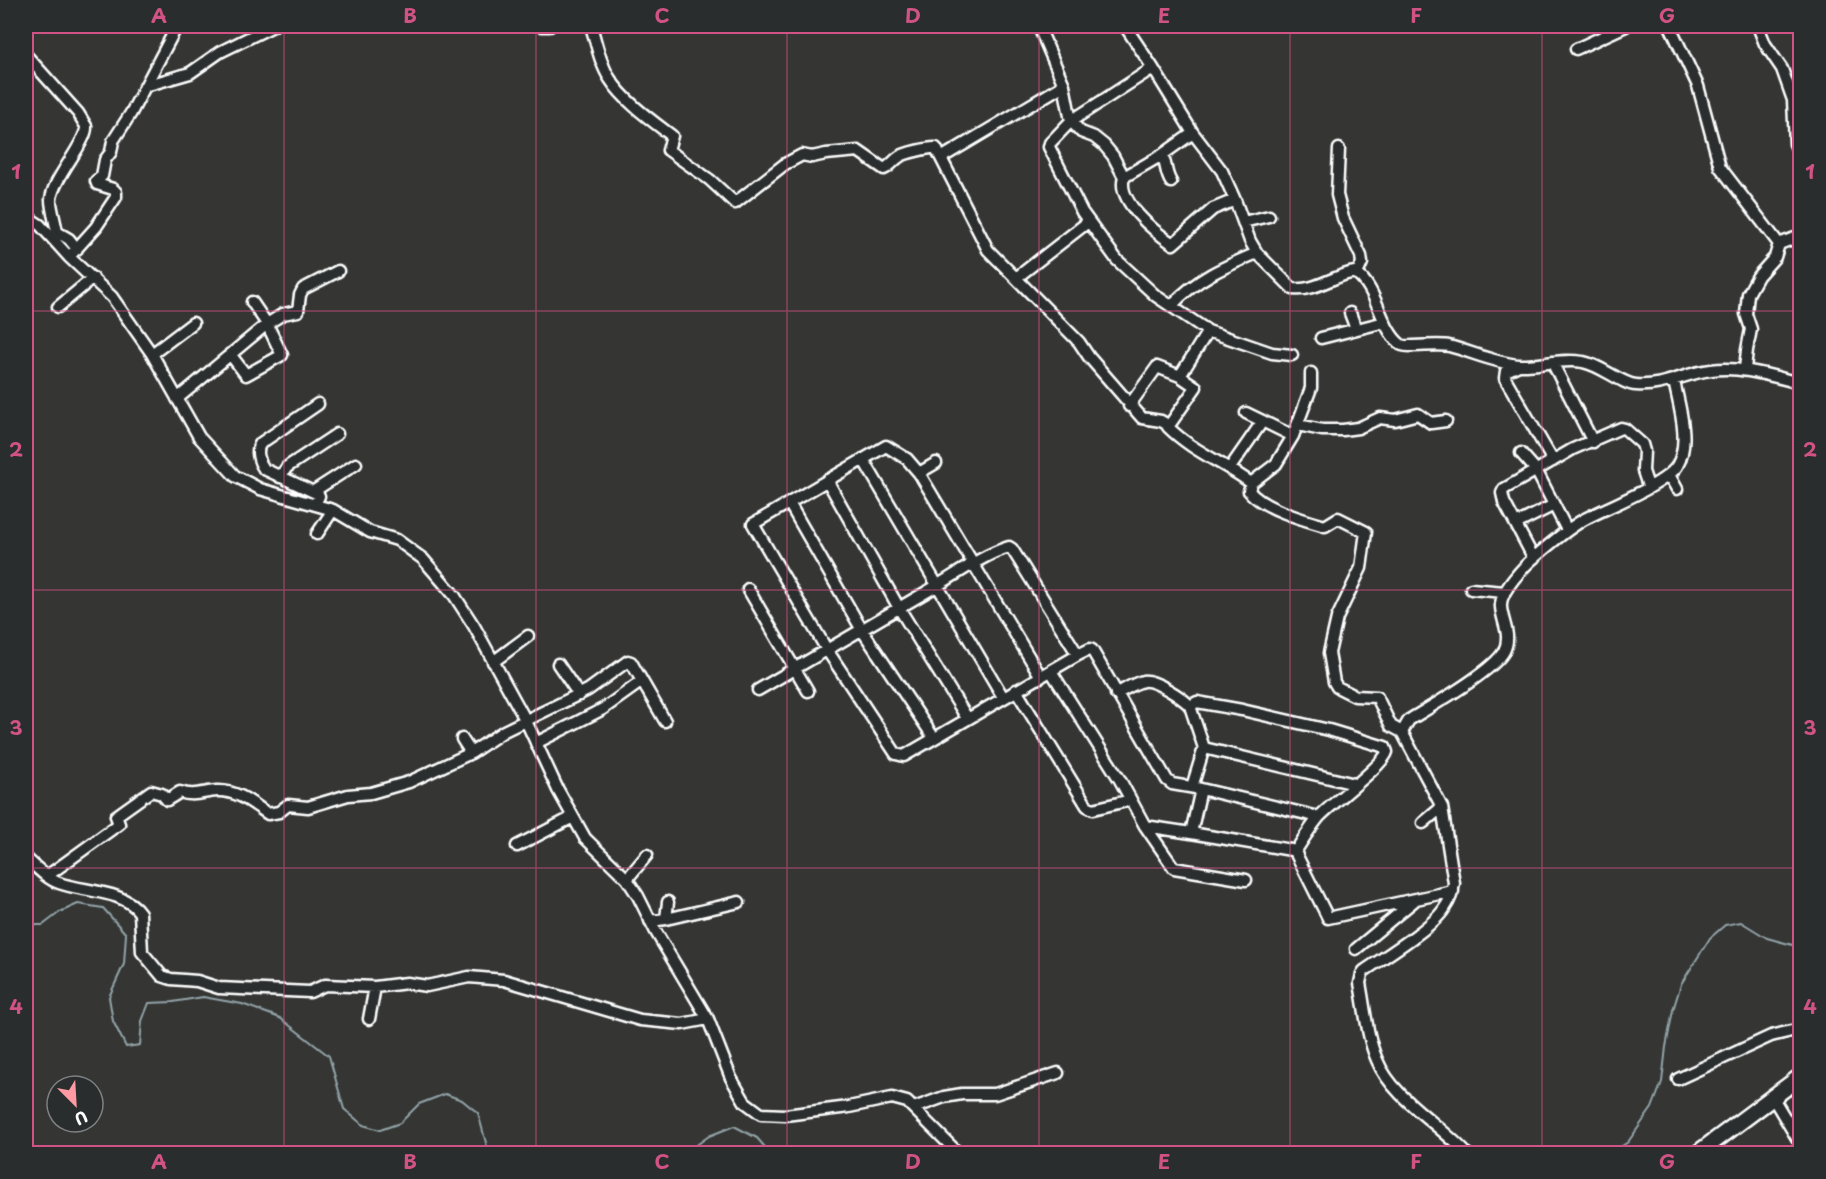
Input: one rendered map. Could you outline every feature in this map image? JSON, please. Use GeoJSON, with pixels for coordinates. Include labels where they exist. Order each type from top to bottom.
{"type":"FeatureCollection","features":[{"type":"Feature","properties":{"kind":"street"},"geometry":{"type":"LineString","coordinates":[[73,253],[96,227],[116,197],[113,189],[96,182],[102,176],[105,160],[112,150],[113,141],[177,26]]}},
{"type":"Feature","properties":{"kind":"street"},"geometry":{"type":"LineString","coordinates":[[145,86],[190,73],[222,51],[273,26]]}},
{"type":"Feature","properties":{"kind":"street"},"geometry":{"type":"LineString","coordinates":[[542,26],[550,26]]}},
{"type":"Feature","properties":{"kind":"street"},"geometry":{"type":"LineString","coordinates":[[591,26],[612,82],[644,115],[672,136],[668,150],[710,180],[735,203],[785,164],[801,155],[812,158],[826,154],[858,151],[884,169],[908,152],[936,148],[986,247],[1077,340],[1129,406],[1143,419],[1168,424],[1170,430],[1198,450],[1251,483]]}},
{"type":"Feature","properties":{"kind":"street"},"geometry":{"type":"LineString","coordinates":[[1125,26],[1193,133],[1222,171],[1257,253],[1285,283],[1296,290],[1348,273],[1357,274],[1363,278],[1378,300],[1385,322],[1399,344],[1406,347],[1437,344],[1519,364],[1586,362],[1633,385],[1655,385],[1709,370],[1745,369],[1800,382]]}},
{"type":"Feature","properties":{"kind":"street"},"geometry":{"type":"LineString","coordinates":[[1576,49],[1626,26]]}},
{"type":"Feature","properties":{"kind":"street"},"geometry":{"type":"LineString","coordinates":[[1670,26],[1698,86],[1720,167],[1779,244]]}},
{"type":"Feature","properties":{"kind":"street"},"geometry":{"type":"LineString","coordinates":[[1758,26],[1765,44],[1782,69],[1793,100],[1795,144],[1800,155]]}},
{"type":"Feature","properties":{"kind":"street"},"geometry":{"type":"LineString","coordinates":[[1041,32],[1064,85],[1071,121],[1081,132],[1094,137],[1104,145],[1113,156],[1124,177]]}},
{"type":"Feature","properties":{"kind":"street"},"geometry":{"type":"LineString","coordinates":[[26,55],[78,113],[86,126],[84,137],[66,164],[50,200],[57,232],[69,239],[73,253]]}},
{"type":"Feature","properties":{"kind":"street"},"geometry":{"type":"LineString","coordinates":[[1153,68],[1071,121],[1050,143],[1049,147],[1088,222],[1116,260],[1156,296],[1208,331],[1272,353],[1292,355]]}},
{"type":"Feature","properties":{"kind":"street"},"geometry":{"type":"LineString","coordinates":[[941,158],[1064,85]]}},
{"type":"Feature","properties":{"kind":"street"},"geometry":{"type":"LineString","coordinates":[[1193,133],[1162,155],[1124,177],[1122,182],[1126,195],[1136,213],[1154,232],[1173,244],[1213,209],[1235,200]]}},
{"type":"Feature","properties":{"kind":"street"},"geometry":{"type":"LineString","coordinates":[[1339,149],[1337,195],[1342,218],[1361,256],[1362,263],[1357,274]]}},
{"type":"Feature","properties":{"kind":"street"},"geometry":{"type":"LineString","coordinates":[[1162,155],[1171,182]]}},
{"type":"Feature","properties":{"kind":"street"},"geometry":{"type":"LineString","coordinates":[[26,216],[73,253],[93,278],[133,315],[152,354],[199,437],[235,476],[260,489],[333,510],[370,532],[397,540],[423,560],[454,595],[526,721],[585,838],[627,879],[708,1019],[731,1078],[745,1102],[761,1114],[785,1115],[892,1098],[907,1102],[959,1154]]}},
{"type":"Feature","properties":{"kind":"street"},"geometry":{"type":"LineString","coordinates":[[1243,222],[1269,216]]}},
{"type":"Feature","properties":{"kind":"street"},"geometry":{"type":"LineString","coordinates":[[1016,278],[1088,222]]}},
{"type":"Feature","properties":{"kind":"street"},"geometry":{"type":"LineString","coordinates":[[1779,244],[1800,236]]}},
{"type":"Feature","properties":{"kind":"street"},"geometry":{"type":"LineString","coordinates":[[1745,369],[1751,329],[1746,314],[1748,294],[1758,276],[1775,257],[1779,244]]}},
{"type":"Feature","properties":{"kind":"street"},"geometry":{"type":"LineString","coordinates":[[1172,305],[1195,282],[1257,253]]}},
{"type":"Feature","properties":{"kind":"street"},"geometry":{"type":"LineString","coordinates":[[177,399],[267,324],[283,314],[298,311],[303,290],[338,271]]}},
{"type":"Feature","properties":{"kind":"street"},"geometry":{"type":"LineString","coordinates":[[58,307],[93,278]]}},
{"type":"Feature","properties":{"kind":"street"},"geometry":{"type":"LineString","coordinates":[[230,354],[246,375],[281,356],[282,351],[252,302]]}},
{"type":"Feature","properties":{"kind":"street"},"geometry":{"type":"LineString","coordinates":[[1350,313],[1356,329]]}},
{"type":"Feature","properties":{"kind":"street"},"geometry":{"type":"LineString","coordinates":[[1321,338],[1385,322]]}},
{"type":"Feature","properties":{"kind":"street"},"geometry":{"type":"LineString","coordinates":[[152,354],[194,323]]}},
{"type":"Feature","properties":{"kind":"street"},"geometry":{"type":"LineString","coordinates":[[1180,376],[1208,331]]}},
{"type":"Feature","properties":{"kind":"street"},"geometry":{"type":"LineString","coordinates":[[1552,362],[1593,442]]}},
{"type":"Feature","properties":{"kind":"street"},"geometry":{"type":"LineString","coordinates":[[1519,364],[1506,371],[1504,378],[1553,461]]}},
{"type":"Feature","properties":{"kind":"street"},"geometry":{"type":"LineString","coordinates":[[1129,406],[1158,367],[1180,376],[1196,387],[1168,424]]}},
{"type":"Feature","properties":{"kind":"street"},"geometry":{"type":"LineString","coordinates":[[1311,373],[1311,388],[1293,436],[1276,464],[1251,483],[1250,490],[1251,494],[1261,501],[1290,515],[1325,526],[1338,518],[1366,532],[1361,568],[1337,618],[1329,653],[1335,685],[1355,696],[1375,696],[1391,726],[1400,730],[1442,807],[1453,875],[1453,891],[1444,910],[1433,921],[1364,971],[1360,983],[1371,1043],[1384,1075],[1467,1154]]}},
{"type":"Feature","properties":{"kind":"street"},"geometry":{"type":"LineString","coordinates":[[1400,730],[1409,720],[1496,663],[1505,648],[1507,628],[1501,602],[1504,592],[1533,557],[1567,530],[1669,475],[1683,451],[1682,421],[1674,381]]}},
{"type":"Feature","properties":{"kind":"street"},"geometry":{"type":"LineString","coordinates":[[315,505],[319,496],[314,491],[268,472],[262,466],[257,449],[259,444],[318,404]]}},
{"type":"Feature","properties":{"kind":"street"},"geometry":{"type":"LineString","coordinates":[[1246,413],[1293,436]]}},
{"type":"Feature","properties":{"kind":"street"},"geometry":{"type":"LineString","coordinates":[[1298,425],[1322,430],[1343,430],[1358,428],[1380,418],[1395,420],[1418,414],[1431,423],[1446,421]]}},
{"type":"Feature","properties":{"kind":"street"},"geometry":{"type":"LineString","coordinates":[[1230,468],[1262,422]]}},
{"type":"Feature","properties":{"kind":"street"},"geometry":{"type":"LineString","coordinates":[[1533,557],[1504,502],[1503,491],[1536,470],[1619,429],[1625,429],[1643,447],[1643,471],[1648,486]]}},
{"type":"Feature","properties":{"kind":"street"},"geometry":{"type":"LineString","coordinates":[[280,477],[287,467],[337,434]]}},
{"type":"Feature","properties":{"kind":"street"},"geometry":{"type":"LineString","coordinates":[[1246,880],[1174,868],[1145,826],[1131,800],[1046,674],[973,565],[919,473],[907,459],[886,446],[753,524],[827,650],[896,754],[904,756],[1003,697],[1046,674],[1090,649],[1167,780],[1172,784],[1319,817]]}},
{"type":"Feature","properties":{"kind":"street"},"geometry":{"type":"LineString","coordinates":[[1521,453],[1536,470],[1567,530]]}},
{"type":"Feature","properties":{"kind":"street"},"geometry":{"type":"LineString","coordinates":[[863,459],[1003,697]]}},
{"type":"Feature","properties":{"kind":"street"},"geometry":{"type":"LineString","coordinates":[[919,473],[936,463]]}},
{"type":"Feature","properties":{"kind":"street"},"geometry":{"type":"LineString","coordinates":[[314,491],[356,464]]}},
{"type":"Feature","properties":{"kind":"street"},"geometry":{"type":"LineString","coordinates":[[1669,475],[1677,489]]}},
{"type":"Feature","properties":{"kind":"street"},"geometry":{"type":"LineString","coordinates":[[827,480],[899,608],[967,718]]}},
{"type":"Feature","properties":{"kind":"street"},"geometry":{"type":"LineString","coordinates":[[789,503],[862,630],[934,738]]}},
{"type":"Feature","properties":{"kind":"street"},"geometry":{"type":"LineString","coordinates":[[1516,524],[1554,505]]}},
{"type":"Feature","properties":{"kind":"street"},"geometry":{"type":"LineString","coordinates":[[317,534],[333,510]]}},
{"type":"Feature","properties":{"kind":"street"},"geometry":{"type":"LineString","coordinates":[[758,690],[1006,548],[1012,549],[1078,655]]}},
{"type":"Feature","properties":{"kind":"street"},"geometry":{"type":"LineString","coordinates":[[748,589],[808,691]]}},
{"type":"Feature","properties":{"kind":"street"},"geometry":{"type":"LineString","coordinates":[[1471,589],[1504,592]]}},
{"type":"Feature","properties":{"kind":"street"},"geometry":{"type":"LineString","coordinates":[[493,662],[528,636]]}},
{"type":"Feature","properties":{"kind":"street"},"geometry":{"type":"LineString","coordinates":[[47,876],[119,824],[116,816],[151,791],[162,794],[167,800],[180,792],[189,795],[219,791],[232,793],[251,801],[268,814],[279,812],[288,805],[308,807],[348,795],[371,793],[399,785],[471,753],[504,731],[579,695],[630,661],[665,721]]}},
{"type":"Feature","properties":{"kind":"street"},"geometry":{"type":"LineString","coordinates":[[558,664],[579,695]]}},
{"type":"Feature","properties":{"kind":"street"},"geometry":{"type":"LineString","coordinates":[[1116,694],[1146,681],[1178,696],[1190,706],[1204,748],[1196,788],[1191,833]]}},
{"type":"Feature","properties":{"kind":"street"},"geometry":{"type":"LineString","coordinates":[[536,743],[603,710],[638,684]]}},
{"type":"Feature","properties":{"kind":"street"},"geometry":{"type":"LineString","coordinates":[[1016,690],[1088,806],[1093,809],[1131,800]]}},
{"type":"Feature","properties":{"kind":"street"},"geometry":{"type":"LineString","coordinates":[[1190,706],[1197,702],[1242,710],[1329,730],[1385,747],[1387,752],[1382,762],[1319,817],[1295,852]]}},
{"type":"Feature","properties":{"kind":"street"},"geometry":{"type":"LineString","coordinates":[[462,739],[471,753]]}},
{"type":"Feature","properties":{"kind":"street"},"geometry":{"type":"LineString","coordinates":[[1204,748],[1356,784]]}},
{"type":"Feature","properties":{"kind":"street"},"geometry":{"type":"LineString","coordinates":[[1423,823],[1442,807]]}},
{"type":"Feature","properties":{"kind":"street"},"geometry":{"type":"LineString","coordinates":[[517,846],[573,817]]}},
{"type":"Feature","properties":{"kind":"street"},"geometry":{"type":"LineString","coordinates":[[1145,826],[1295,852],[1329,919],[1453,891]]}},
{"type":"Feature","properties":{"kind":"street"},"geometry":{"type":"LineString","coordinates":[[627,879],[646,855]]}},
{"type":"Feature","properties":{"kind":"street"},"geometry":{"type":"LineString","coordinates":[[26,858],[60,884],[116,896],[137,909],[140,913],[142,952],[162,976],[171,979],[197,981],[219,988],[310,992],[325,985],[375,987],[407,983],[427,986],[469,977],[504,980],[640,1020],[682,1024],[708,1019]]}},
{"type":"Feature","properties":{"kind":"street"},"geometry":{"type":"LineString","coordinates":[[1356,949],[1416,899]]}},
{"type":"Feature","properties":{"kind":"street"},"geometry":{"type":"LineString","coordinates":[[666,919],[668,902]]}},
{"type":"Feature","properties":{"kind":"street"},"geometry":{"type":"LineString","coordinates":[[650,921],[739,902]]}},
{"type":"Feature","properties":{"kind":"street"},"geometry":{"type":"LineString","coordinates":[[369,1019],[375,987]]}},
{"type":"Feature","properties":{"kind":"street"},"geometry":{"type":"LineString","coordinates":[[1678,1079],[1771,1036],[1800,1029]]}},
{"type":"Feature","properties":{"kind":"street"},"geometry":{"type":"LineString","coordinates":[[914,1108],[953,1095],[995,1094],[1058,1073]]}},
{"type":"Feature","properties":{"kind":"street"},"geometry":{"type":"LineString","coordinates":[[1697,1154],[1773,1098],[1798,1086]]}},
{"type":"Feature","properties":{"kind":"street"},"geometry":{"type":"LineString","coordinates":[[1773,1098],[1800,1143]]}},
{"type":"Feature","properties":{"kind":"waterway"},"geometry":{"type":"LineString","coordinates":[[26,925],[43,925],[60,912],[78,904],[103,908],[126,934],[124,964],[109,997],[113,1021],[126,1047],[140,1045],[142,1021],[149,1003],[203,997],[242,1004],[280,1018],[329,1056],[344,1109],[363,1125],[380,1130],[400,1123],[419,1104],[445,1094],[462,1100],[478,1113],[489,1154]]}},
{"type":"Feature","properties":{"kind":"waterway"},"geometry":{"type":"LineString","coordinates":[[1610,1154],[1628,1142],[1652,1108],[1662,1082],[1673,1010],[1681,984],[1710,938],[1725,925],[1741,922],[1767,938],[1800,947]]}},
{"type":"Feature","properties":{"kind":"waterway"},"geometry":{"type":"LineString","coordinates":[[684,1154],[709,1136],[734,1126],[757,1138],[771,1154]]}},
{"type":"Feature","properties":{"kind":"waterway"},"geometry":{"type":"LineString","coordinates":[[904,1154],[907,1148],[929,1154]]}}]}
